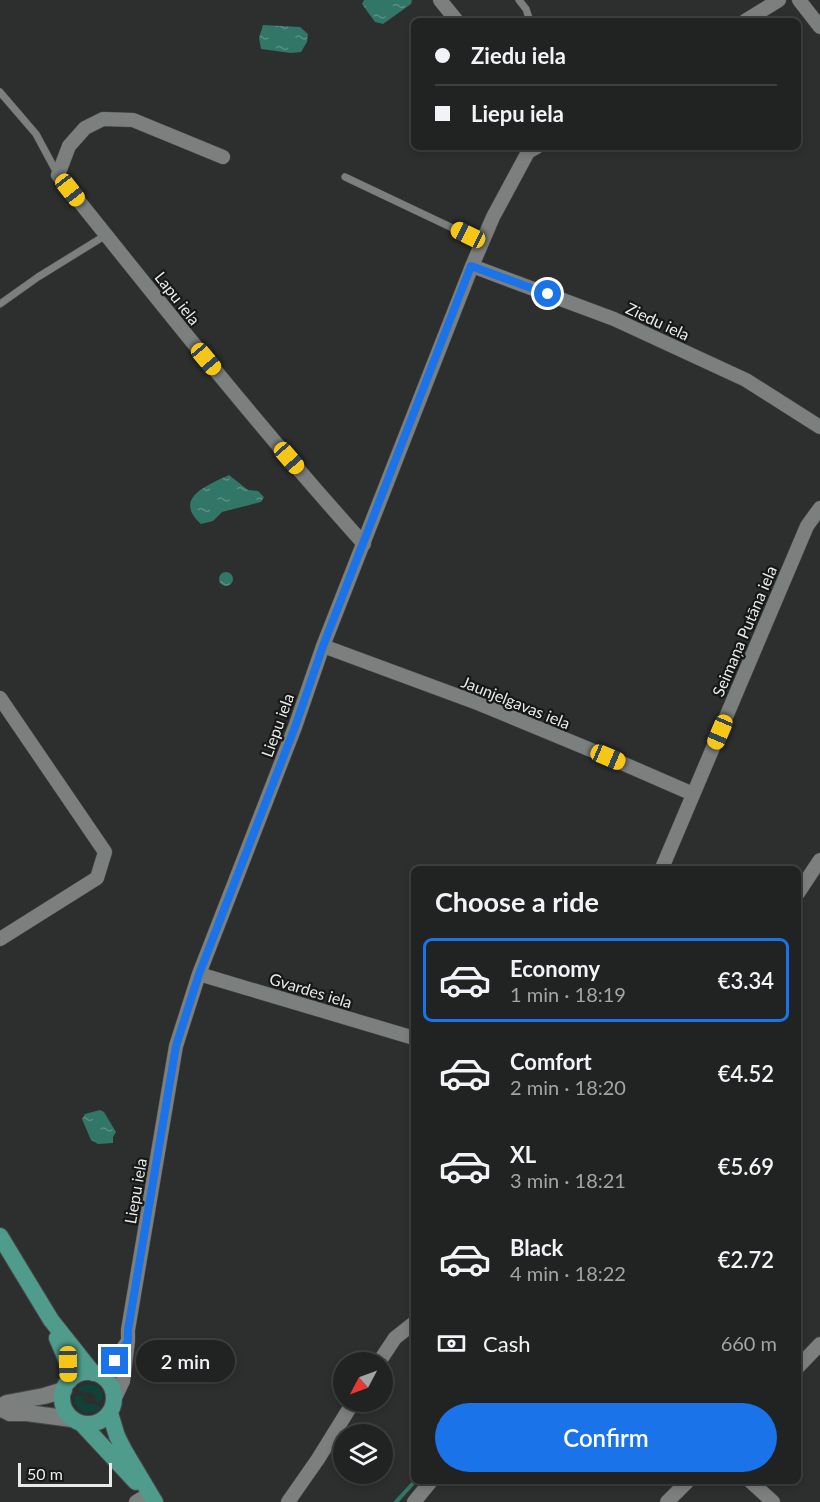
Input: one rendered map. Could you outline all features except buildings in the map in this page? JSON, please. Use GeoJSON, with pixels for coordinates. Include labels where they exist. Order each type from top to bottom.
{"type":"FeatureCollection","features":[{"type":"Feature","properties":{"kind":"main road"},"geometry":{"type":"LineString","coordinates":[[0,1236],[51,1320],[96,1374],[111,1386],[114,1393],[112,1406],[117,1436],[136,1468],[147,1499]]}},
{"type":"Feature","properties":{"kind":"main road"},"geometry":{"type":"LineString","coordinates":[[51,1320],[68,1364],[66,1386],[62,1398],[63,1406],[67,1413],[127,1474],[147,1499]]}},
{"type":"Feature","properties":{"kind":"main road"},"geometry":{"type":"LineString","coordinates":[[96,1374],[80,1374],[66,1386],[44,1396],[7,1403],[0,1408],[10,1413],[27,1413],[94,1424],[100,1421],[112,1406]]}},
{"type":"Feature","properties":{"kind":"street"},"geometry":{"type":"LineString","coordinates":[[440,0],[455,18]]}},
{"type":"Feature","properties":{"kind":"street"},"geometry":{"type":"LineString","coordinates":[[750,18],[779,0]]}},
{"type":"Feature","properties":{"kind":"street"},"geometry":{"type":"LineString","coordinates":[[799,0],[820,27]]}},
{"type":"Feature","properties":{"kind":"street"},"geometry":{"type":"LineString","coordinates":[[58,175],[69,146],[85,128],[103,118],[132,120],[223,157]]}},
{"type":"Feature","properties":{"kind":"street","name":"Liepu iela"},"geometry":{"type":"LineString","coordinates":[[112,1406],[123,1381],[128,1330],[176,1046],[199,974],[295,727],[323,646],[471,266],[493,217],[530,150]]}},
{"type":"Feature","properties":{"kind":"street","name":"Lapu iela"},"geometry":{"type":"LineString","coordinates":[[58,175],[198,351],[364,544]]}},
{"type":"Feature","properties":{"kind":"street","name":"Ziedu iela"},"geometry":{"type":"LineString","coordinates":[[471,266],[614,319],[695,356],[746,380],[820,427]]}},
{"type":"Feature","properties":{"kind":"street","name":"Seimaņa Putāna iela"},"geometry":{"type":"LineString","coordinates":[[663,866],[807,526],[820,508]]}},
{"type":"Feature","properties":{"kind":"street","name":"Jaunjelgavas iela"},"geometry":{"type":"LineString","coordinates":[[323,646],[480,704],[693,794]]}},
{"type":"Feature","properties":{"kind":"street"},"geometry":{"type":"LineString","coordinates":[[0,939],[97,878],[105,852],[2,700]]}},
{"type":"Feature","properties":{"kind":"street"},"geometry":{"type":"LineString","coordinates":[[801,888],[820,860]]}},
{"type":"Feature","properties":{"kind":"street","name":"Gvardes iela"},"geometry":{"type":"LineString","coordinates":[[199,974],[411,1037]]}},
{"type":"Feature","properties":{"kind":"street"},"geometry":{"type":"LineString","coordinates":[[386,1352],[395,1338],[411,1325]]}},
{"type":"Feature","properties":{"kind":"street","name":"Liepu iela"},"geometry":{"type":"LineString","coordinates":[[96,1374],[111,1366],[128,1341]]}},
{"type":"Feature","properties":{"kind":"street"},"geometry":{"type":"LineString","coordinates":[[801,1364],[820,1344]]}},
{"type":"Feature","properties":{"kind":"street"},"geometry":{"type":"LineString","coordinates":[[288,1502],[347,1412]]}},
{"type":"Feature","properties":{"kind":"street"},"geometry":{"type":"LineString","coordinates":[[414,1502],[429,1484]]}},
{"type":"Feature","properties":{"kind":"street"},"geometry":{"type":"LineString","coordinates":[[666,1502],[685,1484]]}},
{"type":"Feature","properties":{"kind":"street"},"geometry":{"type":"LineString","coordinates":[[753,1484],[773,1502]]}},
{"type":"Feature","properties":{"kind":"lane"},"geometry":{"type":"LineString","coordinates":[[519,0],[529,18]]}},
{"type":"Feature","properties":{"kind":"lane","name":"Lapu iela"},"geometry":{"type":"LineString","coordinates":[[0,93],[36,134],[58,175]]}},
{"type":"Feature","properties":{"kind":"lane"},"geometry":{"type":"LineString","coordinates":[[345,177],[482,242]]}},
{"type":"Feature","properties":{"kind":"lane"},"geometry":{"type":"LineString","coordinates":[[0,304],[38,277],[106,235]]}},
{"type":"Feature","properties":{"kind":"shaded area"},"geometry":{"type":"Polygon","coordinates":[[[86,1384],[99,1388],[103,1397],[101,1402],[94,1401],[96,1397],[90,1392],[84,1393],[77,1389],[86,1384]]]}},
{"type":"Feature","properties":{"kind":"shaded area"},"geometry":{"type":"Polygon","coordinates":[[[78,1395],[85,1397],[82,1399],[85,1404],[101,1407],[96,1412],[84,1413],[74,1401],[78,1395]]]}},
{"type":"Feature","properties":{"kind":"water"},"geometry":{"type":"Polygon","coordinates":[[[364,0],[412,0],[411,4],[383,24],[375,22],[362,4],[364,0]]]}},
{"type":"Feature","properties":{"kind":"water"},"geometry":{"type":"Polygon","coordinates":[[[263,25],[300,27],[308,34],[307,42],[301,52],[261,49],[259,38],[263,25]]]}},
{"type":"Feature","properties":{"kind":"water"},"geometry":{"type":"Polygon","coordinates":[[[229,475],[248,490],[258,491],[264,497],[261,502],[222,512],[213,521],[201,524],[193,515],[190,507],[196,493],[229,475]]]}},
{"type":"Feature","properties":{"kind":"water"},"geometry":{"type":"Polygon","coordinates":[[[223,572],[229,572],[233,579],[229,586],[223,586],[219,582],[219,576],[223,572]]]}},
{"type":"Feature","properties":{"kind":"water"},"geometry":{"type":"Polygon","coordinates":[[[100,1110],[104,1112],[116,1132],[113,1143],[98,1144],[91,1140],[82,1119],[85,1114],[100,1110]]]}},
{"type":"Feature","properties":{"kind":"waterway"},"geometry":{"type":"LineString","coordinates":[[396,1502],[412,1484]]}},
{"type":"Feature","properties":{"kind":"route"},"geometry":{"type":"LineString","coordinates":[[115,1361],[128,1341],[176,1046],[199,974],[295,727],[323,646],[471,266],[548,294]]}}]}
